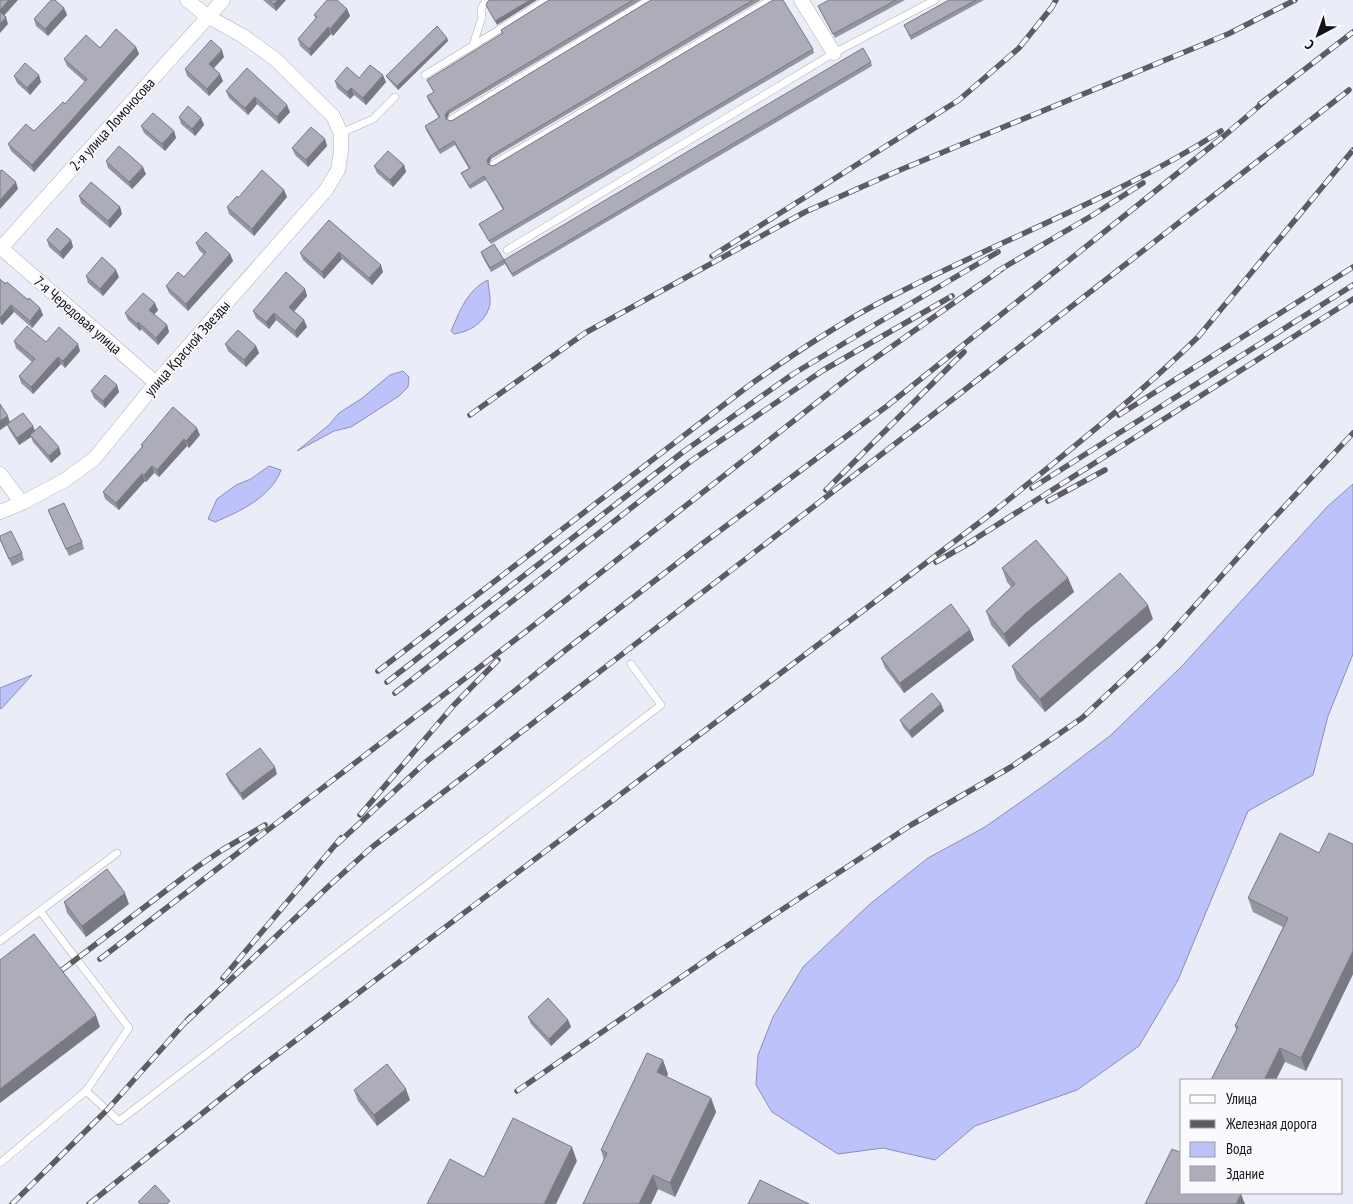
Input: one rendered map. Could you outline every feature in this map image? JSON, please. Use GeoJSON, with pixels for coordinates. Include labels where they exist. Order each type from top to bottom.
{"type":"FeatureCollection","features":[{"type":"Feature","properties":{"kind":"street"},"geometry":{"type":"LineString","coordinates":[[187,0],[207,16],[244,36],[275,59],[332,116],[341,133]]}},
{"type":"Feature","properties":{"kind":"street","name":"2-я улица Ломоносова"},"geometry":{"type":"LineString","coordinates":[[1,247],[223,0]]}},
{"type":"Feature","properties":{"kind":"street"},"geometry":{"type":"LineString","coordinates":[[805,1],[834,53]]}},
{"type":"Feature","properties":{"kind":"street","name":"улица Красной Звезды"},"geometry":{"type":"LineString","coordinates":[[0,512],[22,503],[65,480],[94,459],[156,383],[326,190],[338,170],[342,151],[341,133]]}},
{"type":"Feature","properties":{"kind":"street","name":"7-я Чередовая улица"},"geometry":{"type":"LineString","coordinates":[[1,247],[156,383]]}},
{"type":"Feature","properties":{"kind":"street"},"geometry":{"type":"LineString","coordinates":[[0,474],[22,503]]}},
{"type":"Feature","properties":{"kind":"lane"},"geometry":{"type":"LineString","coordinates":[[473,45],[482,17],[481,9],[486,0]]}},
{"type":"Feature","properties":{"kind":"lane"},"geometry":{"type":"LineString","coordinates":[[425,75],[547,0]]}},
{"type":"Feature","properties":{"kind":"lane"},"geometry":{"type":"LineString","coordinates":[[452,119],[649,0]]}},
{"type":"Feature","properties":{"kind":"lane"},"geometry":{"type":"LineString","coordinates":[[494,164],[771,0]]}},
{"type":"Feature","properties":{"kind":"lane"},"geometry":{"type":"LineString","coordinates":[[507,250],[834,53],[935,0]]}},
{"type":"Feature","properties":{"kind":"lane"},"geometry":{"type":"LineString","coordinates":[[341,133],[373,119],[395,97]]}},
{"type":"Feature","properties":{"kind":"lane"},"geometry":{"type":"LineString","coordinates":[[86,1091],[119,1121],[660,705],[631,664]]}},
{"type":"Feature","properties":{"kind":"lane"},"geometry":{"type":"LineString","coordinates":[[0,941],[117,852]]}},
{"type":"Feature","properties":{"kind":"lane"},"geometry":{"type":"LineString","coordinates":[[0,1163],[86,1091],[129,1028],[40,911]]}},
{"type":"Feature","properties":{"kind":"water"},"geometry":{"type":"Polygon","coordinates":[[[488,280],[490,302],[484,318],[475,326],[454,334],[451,331],[469,295],[488,280]]]}},
{"type":"Feature","properties":{"kind":"water"},"geometry":{"type":"Polygon","coordinates":[[[403,371],[409,377],[408,387],[399,396],[351,427],[334,431],[297,451],[329,425],[339,413],[361,399],[390,375],[403,371]]]}},
{"type":"Feature","properties":{"kind":"water"},"geometry":{"type":"Polygon","coordinates":[[[269,466],[281,470],[276,480],[263,495],[245,508],[215,522],[208,519],[217,499],[236,485],[251,479],[269,466]]]}},
{"type":"Feature","properties":{"kind":"water"},"geometry":{"type":"Polygon","coordinates":[[[1353,484],[1353,654],[1328,716],[1313,775],[1248,811],[1178,980],[1139,1046],[1077,1090],[975,1126],[935,1160],[883,1148],[838,1154],[772,1112],[756,1085],[758,1055],[773,1017],[803,967],[870,904],[928,858],[985,827],[1111,735],[1182,666],[1327,507],[1353,484]]]}},
{"type":"Feature","properties":{"kind":"water"},"geometry":{"type":"Polygon","coordinates":[[[32,675],[2,708],[0,709],[0,688],[32,675]]]}},
{"type":"Feature","properties":{"kind":"building"},"geometry":{"type":"Polygon","coordinates":[[[0,0],[9,0],[0,10],[0,0]]]}},
{"type":"Feature","properties":{"kind":"building"},"geometry":{"type":"Polygon","coordinates":[[[51,0],[55,0],[64,8],[45,29],[34,19],[51,0]]]}},
{"type":"Feature","properties":{"kind":"building"},"geometry":{"type":"Polygon","coordinates":[[[269,0],[278,0],[274,4],[269,0]]]}},
{"type":"Feature","properties":{"kind":"building"},"geometry":{"type":"Polygon","coordinates":[[[327,0],[337,0],[347,9],[309,49],[298,39],[317,17],[314,15],[327,0]]]}},
{"type":"Feature","properties":{"kind":"building"},"geometry":{"type":"Polygon","coordinates":[[[490,0],[530,0],[495,21],[486,5],[490,0]]]}},
{"type":"Feature","properties":{"kind":"building"},"geometry":{"type":"Polygon","coordinates":[[[549,0],[633,0],[448,111],[445,115],[446,119],[453,120],[651,0],[753,0],[490,156],[487,160],[488,164],[492,166],[773,0],[783,0],[813,49],[489,241],[479,224],[504,209],[484,176],[469,186],[461,173],[470,168],[454,141],[439,150],[425,126],[440,117],[427,96],[434,92],[427,80],[503,33],[501,30],[549,0]]]}},
{"type":"Feature","properties":{"kind":"building"},"geometry":{"type":"Polygon","coordinates":[[[829,0],[896,0],[833,34],[818,6],[829,0]]]}},
{"type":"Feature","properties":{"kind":"building"},"geometry":{"type":"Polygon","coordinates":[[[949,0],[976,0],[910,36],[904,25],[949,0]]]}},
{"type":"Feature","properties":{"kind":"building"},"geometry":{"type":"Polygon","coordinates":[[[0,12],[6,17],[0,24],[0,12]]]}},
{"type":"Feature","properties":{"kind":"building"},"geometry":{"type":"Polygon","coordinates":[[[437,26],[447,38],[397,86],[386,76],[437,26]]]}},
{"type":"Feature","properties":{"kind":"building"},"geometry":{"type":"Polygon","coordinates":[[[116,29],[136,47],[32,165],[8,144],[26,124],[34,131],[63,102],[65,104],[87,79],[64,59],[86,35],[100,48],[116,29]]]}},
{"type":"Feature","properties":{"kind":"building"},"geometry":{"type":"Polygon","coordinates":[[[211,40],[222,50],[209,64],[220,74],[207,89],[185,69],[211,40]]]}},
{"type":"Feature","properties":{"kind":"building"},"geometry":{"type":"Polygon","coordinates":[[[863,48],[871,62],[512,274],[504,260],[863,48]]]}},
{"type":"Feature","properties":{"kind":"building"},"geometry":{"type":"Polygon","coordinates":[[[25,63],[39,75],[27,88],[14,76],[25,63]]]}},
{"type":"Feature","properties":{"kind":"building"},"geometry":{"type":"Polygon","coordinates":[[[370,65],[383,75],[363,98],[351,88],[347,92],[335,81],[347,67],[359,78],[370,65]]]}},
{"type":"Feature","properties":{"kind":"building"},"geometry":{"type":"Polygon","coordinates":[[[247,68],[287,105],[277,117],[255,97],[245,108],[226,91],[247,68]]]}},
{"type":"Feature","properties":{"kind":"building"},"geometry":{"type":"Polygon","coordinates":[[[188,106],[201,118],[192,129],[179,117],[188,106]]]}},
{"type":"Feature","properties":{"kind":"building"},"geometry":{"type":"Polygon","coordinates":[[[153,113],[174,131],[162,144],[141,126],[153,113]]]}},
{"type":"Feature","properties":{"kind":"building"},"geometry":{"type":"Polygon","coordinates":[[[311,127],[325,139],[306,160],[292,148],[311,127]]]}},
{"type":"Feature","properties":{"kind":"building"},"geometry":{"type":"Polygon","coordinates":[[[119,146],[143,167],[129,182],[106,161],[119,146]]]}},
{"type":"Feature","properties":{"kind":"building"},"geometry":{"type":"Polygon","coordinates":[[[388,151],[404,165],[390,180],[374,166],[388,151]]]}},
{"type":"Feature","properties":{"kind":"building"},"geometry":{"type":"Polygon","coordinates":[[[2,170],[16,182],[0,200],[0,171],[2,170]]]}},
{"type":"Feature","properties":{"kind":"building"},"geometry":{"type":"Polygon","coordinates":[[[262,170],[284,190],[252,229],[227,207],[237,196],[238,198],[262,170]]]}},
{"type":"Feature","properties":{"kind":"building"},"geometry":{"type":"Polygon","coordinates":[[[91,182],[120,207],[108,221],[79,196],[91,182]]]}},
{"type":"Feature","properties":{"kind":"building"},"geometry":{"type":"Polygon","coordinates":[[[329,220],[381,265],[369,278],[339,252],[322,272],[300,253],[329,220]]]}},
{"type":"Feature","properties":{"kind":"building"},"geometry":{"type":"Polygon","coordinates":[[[57,228],[71,240],[60,252],[47,240],[57,228]]]}},
{"type":"Feature","properties":{"kind":"building"},"geometry":{"type":"Polygon","coordinates":[[[206,232],[230,254],[186,304],[166,286],[178,272],[184,277],[206,252],[196,243],[206,232]]]}},
{"type":"Feature","properties":{"kind":"building"},"geometry":{"type":"Polygon","coordinates":[[[494,244],[504,260],[490,268],[481,252],[494,244]]]}},
{"type":"Feature","properties":{"kind":"building"},"geometry":{"type":"Polygon","coordinates":[[[102,257],[116,270],[100,289],[86,276],[102,257]]]}},
{"type":"Feature","properties":{"kind":"building"},"geometry":{"type":"Polygon","coordinates":[[[286,272],[305,289],[289,307],[304,320],[295,331],[274,313],[266,322],[253,311],[286,272]]]}},
{"type":"Feature","properties":{"kind":"building"},"geometry":{"type":"Polygon","coordinates":[[[0,279],[5,284],[7,282],[40,308],[30,321],[11,305],[0,318],[0,279]]]}},
{"type":"Feature","properties":{"kind":"building"},"geometry":{"type":"Polygon","coordinates":[[[143,293],[155,303],[149,310],[167,325],[156,338],[125,313],[143,293]]]}},
{"type":"Feature","properties":{"kind":"building"},"geometry":{"type":"Polygon","coordinates":[[[27,326],[46,342],[59,327],[78,344],[63,361],[58,357],[31,387],[19,376],[35,359],[14,341],[27,326]]]}},
{"type":"Feature","properties":{"kind":"building"},"geometry":{"type":"Polygon","coordinates":[[[238,330],[256,346],[244,360],[225,344],[238,330]]]}},
{"type":"Feature","properties":{"kind":"building"},"geometry":{"type":"Polygon","coordinates":[[[105,375],[117,385],[103,401],[91,391],[105,375]]]}},
{"type":"Feature","properties":{"kind":"building"},"geometry":{"type":"Polygon","coordinates":[[[0,404],[8,416],[0,421],[0,404]]]}},
{"type":"Feature","properties":{"kind":"building"},"geometry":{"type":"Polygon","coordinates":[[[173,407],[197,428],[186,441],[184,439],[157,470],[152,466],[144,475],[142,474],[116,503],[103,492],[143,446],[141,445],[173,407]]]}},
{"type":"Feature","properties":{"kind":"building"},"geometry":{"type":"Polygon","coordinates":[[[23,413],[33,426],[17,438],[7,424],[23,413]]]}},
{"type":"Feature","properties":{"kind":"building"},"geometry":{"type":"Polygon","coordinates":[[[40,426],[59,447],[49,456],[30,435],[40,426]]]}},
{"type":"Feature","properties":{"kind":"building"},"geometry":{"type":"Polygon","coordinates":[[[64,503],[82,542],[66,549],[48,510],[64,503]]]}},
{"type":"Feature","properties":{"kind":"building"},"geometry":{"type":"Polygon","coordinates":[[[11,531],[22,553],[9,559],[0,536],[11,531]]]}},
{"type":"Feature","properties":{"kind":"building"},"geometry":{"type":"Polygon","coordinates":[[[1036,540],[1068,578],[1004,634],[986,611],[1015,584],[1002,568],[1036,540]]]}},
{"type":"Feature","properties":{"kind":"building"},"geometry":{"type":"Polygon","coordinates":[[[1120,573],[1148,605],[1040,699],[1012,666],[1120,573]]]}},
{"type":"Feature","properties":{"kind":"building"},"geometry":{"type":"Polygon","coordinates":[[[951,604],[970,630],[900,683],[881,658],[951,604]]]}},
{"type":"Feature","properties":{"kind":"building"},"geometry":{"type":"Polygon","coordinates":[[[932,693],[941,704],[909,731],[900,720],[932,693]]]}},
{"type":"Feature","properties":{"kind":"building"},"geometry":{"type":"Polygon","coordinates":[[[260,748],[275,767],[241,793],[226,774],[260,748]]]}},
{"type":"Feature","properties":{"kind":"building"},"geometry":{"type":"Polygon","coordinates":[[[1280,833],[1319,853],[1329,833],[1353,844],[1353,951],[1301,1058],[1280,1048],[1264,1079],[1212,1079],[1238,1027],[1235,1026],[1288,918],[1248,898],[1280,833]]]}},
{"type":"Feature","properties":{"kind":"building"},"geometry":{"type":"Polygon","coordinates":[[[107,869],[125,893],[82,926],[64,902],[107,869]]]}},
{"type":"Feature","properties":{"kind":"building"},"geometry":{"type":"Polygon","coordinates":[[[34,934],[96,1015],[0,1089],[0,960],[34,934]]]}},
{"type":"Feature","properties":{"kind":"building"},"geometry":{"type":"Polygon","coordinates":[[[548,998],[568,1020],[549,1039],[528,1017],[548,998]]]}},
{"type":"Feature","properties":{"kind":"building"},"geometry":{"type":"Polygon","coordinates":[[[647,1053],[663,1060],[657,1072],[711,1098],[670,1183],[653,1175],[639,1204],[583,1204],[607,1153],[601,1150],[647,1053]]]}},
{"type":"Feature","properties":{"kind":"building"},"geometry":{"type":"Polygon","coordinates":[[[387,1064],[406,1089],[374,1115],[354,1090],[387,1064]]]}},
{"type":"Feature","properties":{"kind":"building"},"geometry":{"type":"Polygon","coordinates":[[[513,1118],[572,1147],[544,1204],[427,1204],[450,1159],[484,1177],[513,1118]]]}},
{"type":"Feature","properties":{"kind":"building"},"geometry":{"type":"Polygon","coordinates":[[[1172,1149],[1180,1152],[1180,1194],[1241,1194],[1236,1204],[1145,1204],[1172,1149]]]}},
{"type":"Feature","properties":{"kind":"building"},"geometry":{"type":"Polygon","coordinates":[[[760,1180],[809,1204],[748,1204],[760,1180]]]}},
{"type":"Feature","properties":{"kind":"building"},"geometry":{"type":"Polygon","coordinates":[[[155,1185],[170,1201],[167,1204],[141,1204],[138,1202],[155,1185]]]}},
{"type":"Feature","properties":{"kind":"railway"},"geometry":{"type":"LineString","coordinates":[[712,256],[959,100],[1019,48],[1056,0]]}},
{"type":"Feature","properties":{"kind":"railway"},"geometry":{"type":"LineString","coordinates":[[470,415],[585,333],[805,212],[900,170],[1228,34],[1295,0]]}},
{"type":"Feature","properties":{"kind":"railway"},"geometry":{"type":"LineString","coordinates":[[1260,104],[1353,32]]}},
{"type":"Feature","properties":{"kind":"railway"},"geometry":{"type":"LineString","coordinates":[[187,1021],[371,848],[935,413],[1349,90]]}},
{"type":"Feature","properties":{"kind":"railway"},"geometry":{"type":"LineString","coordinates":[[337,844],[426,762],[563,652],[702,544],[887,406],[1265,101]]}},
{"type":"Feature","properties":{"kind":"railway"},"geometry":{"type":"LineString","coordinates":[[378,671],[747,387],[810,344],[875,305],[962,262],[1094,201],[1180,156],[1221,131]]}},
{"type":"Feature","properties":{"kind":"railway"},"geometry":{"type":"LineString","coordinates":[[89,1204],[254,1072],[992,513],[1097,427],[1149,383],[1198,337],[1353,150]]}},
{"type":"Feature","properties":{"kind":"railway"},"geometry":{"type":"LineString","coordinates":[[996,272],[1143,183]]}},
{"type":"Feature","properties":{"kind":"railway"},"geometry":{"type":"LineString","coordinates":[[387,682],[683,452],[793,374],[998,252]]}},
{"type":"Feature","properties":{"kind":"railway"},"geometry":{"type":"LineString","coordinates":[[1119,415],[1353,267]]}},
{"type":"Feature","properties":{"kind":"railway"},"geometry":{"type":"LineString","coordinates":[[100,959],[524,633],[857,371],[1002,269]]}},
{"type":"Feature","properties":{"kind":"railway"},"geometry":{"type":"LineString","coordinates":[[1032,488],[1353,285]]}},
{"type":"Feature","properties":{"kind":"railway"},"geometry":{"type":"LineString","coordinates":[[395,693],[691,461],[822,371],[952,296]]}},
{"type":"Feature","properties":{"kind":"railway"},"geometry":{"type":"LineString","coordinates":[[967,544],[1353,299]]}},
{"type":"Feature","properties":{"kind":"railway"},"geometry":{"type":"LineString","coordinates":[[826,490],[964,352]]}},
{"type":"Feature","properties":{"kind":"railway"},"geometry":{"type":"LineString","coordinates":[[517,1091],[716,953],[911,825],[1011,767],[1082,718],[1159,646],[1258,535],[1353,433]]}},
{"type":"Feature","properties":{"kind":"railway"},"geometry":{"type":"LineString","coordinates":[[1048,501],[1105,470]]}},
{"type":"Feature","properties":{"kind":"railway"},"geometry":{"type":"LineString","coordinates":[[936,562],[973,541]]}},
{"type":"Feature","properties":{"kind":"railway"},"geometry":{"type":"LineString","coordinates":[[360,815],[454,705],[498,660]]}},
{"type":"Feature","properties":{"kind":"railway"},"geometry":{"type":"LineString","coordinates":[[62,970],[197,867],[265,825]]}},
{"type":"Feature","properties":{"kind":"railway"},"geometry":{"type":"LineString","coordinates":[[223,978],[341,838]]}},
{"type":"Feature","properties":{"kind":"railway"},"geometry":{"type":"LineString","coordinates":[[12,1204],[107,1110],[191,1016]]}}]}
